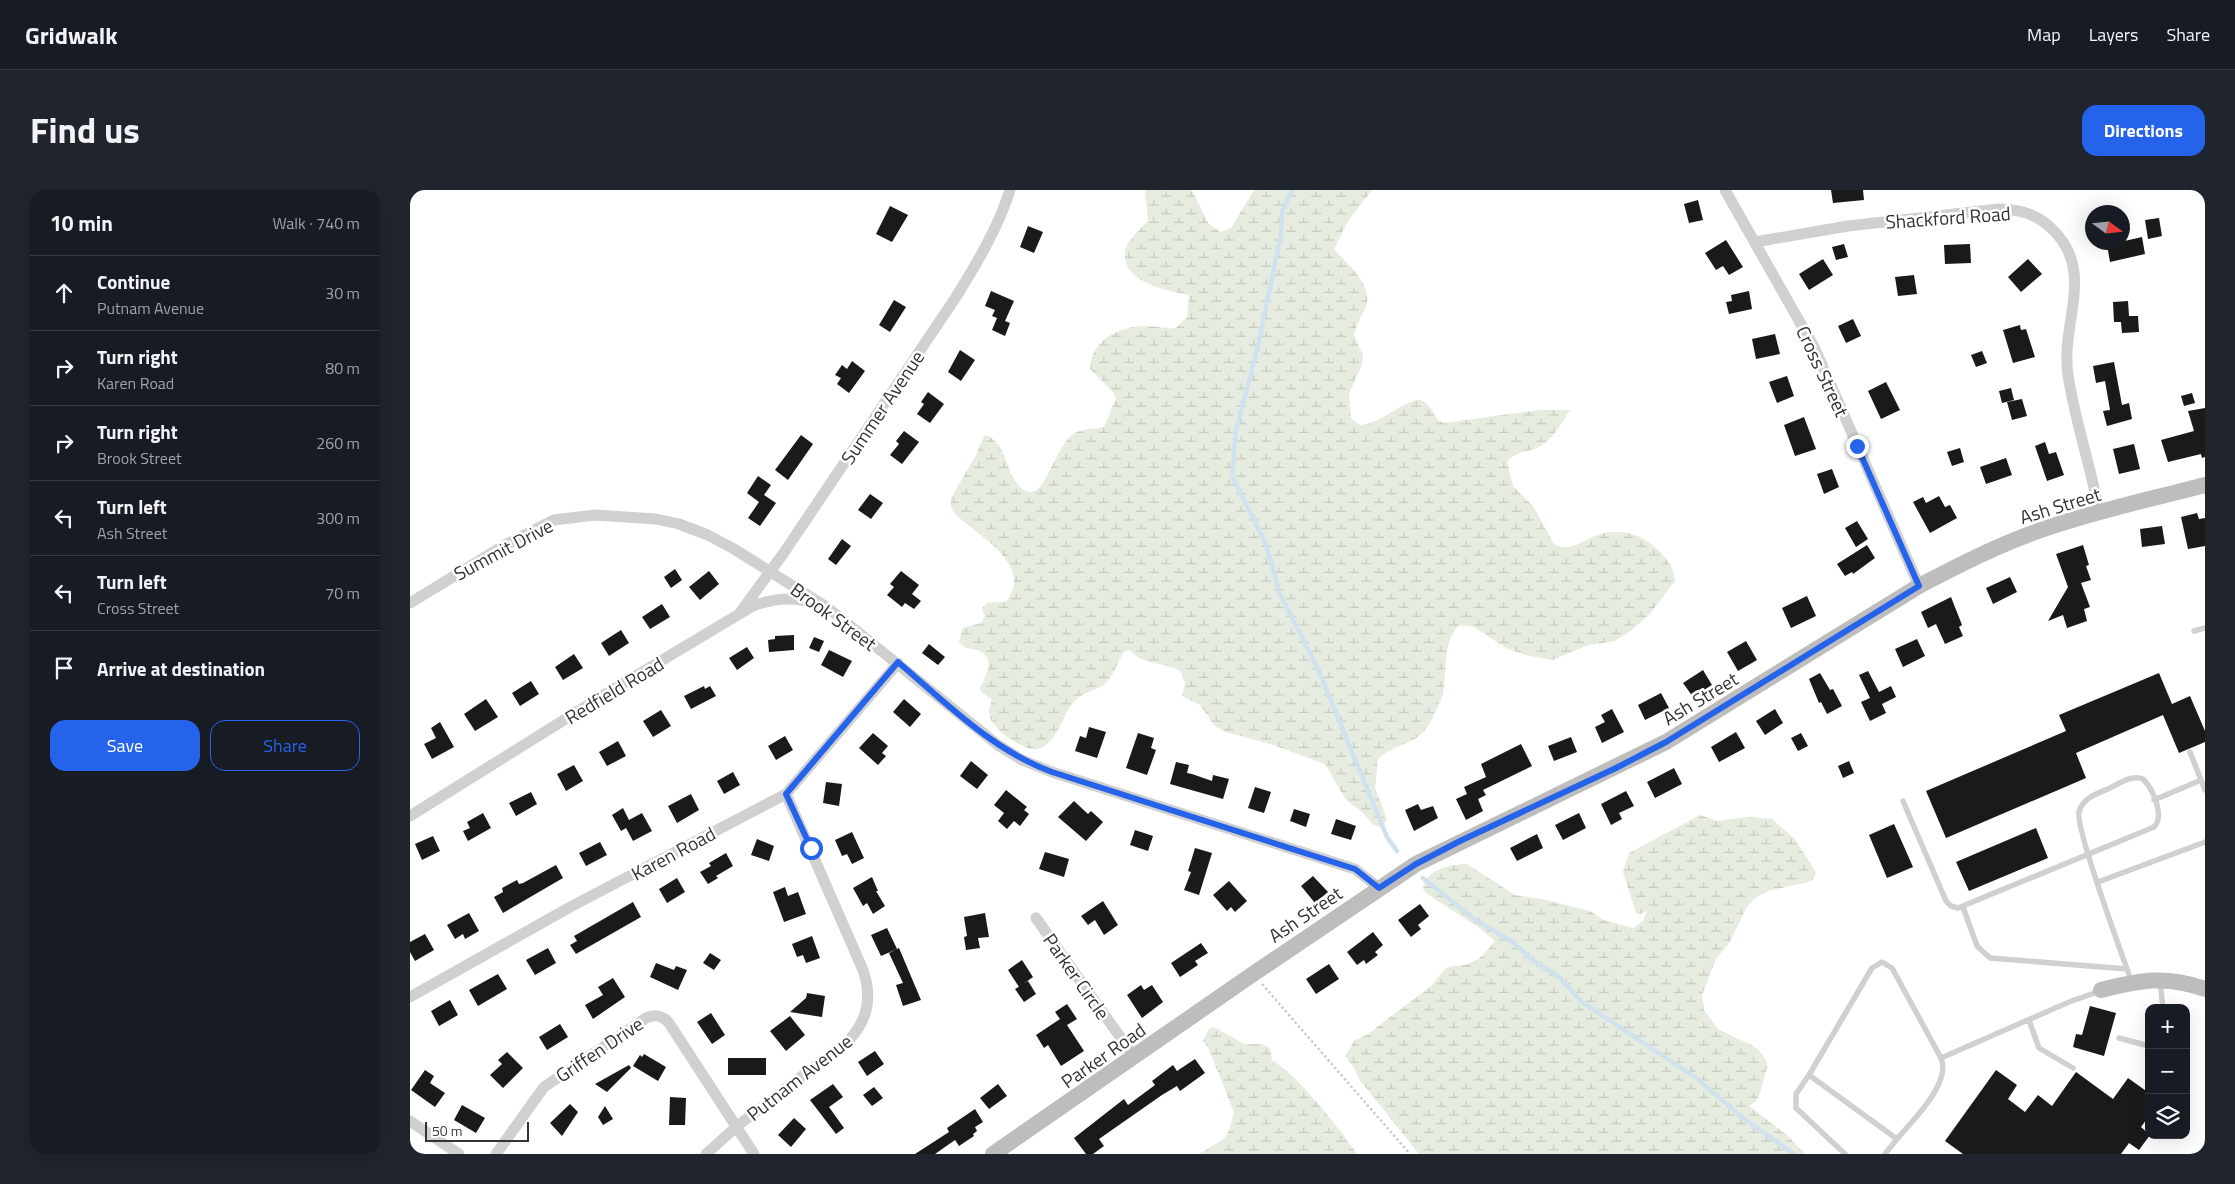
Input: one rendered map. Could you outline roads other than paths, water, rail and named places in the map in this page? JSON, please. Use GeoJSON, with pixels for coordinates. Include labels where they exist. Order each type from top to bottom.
{"type":"FeatureCollection","features":[{"type":"Feature","properties":{"kind":"street","name":"Summer Avenue"},"geometry":{"type":"LineString","coordinates":[[739,614],[771,571],[965,283],[993,231],[1010,190]]}},
{"type":"Feature","properties":{"kind":"street","name":"Cross Street"},"geometry":{"type":"LineString","coordinates":[[1725,190],[1815,349],[1919,586]]}},
{"type":"Feature","properties":{"kind":"street","name":"Shackford Road"},"geometry":{"type":"LineString","coordinates":[[1755,242],[1839,227],[1999,209],[2022,212],[2048,225],[2061,237],[2072,260],[2076,284],[2066,344],[2067,374],[2099,512]]}},
{"type":"Feature","properties":{"kind":"street","name":"Ash Street"},"geometry":{"type":"LineString","coordinates":[[1234,987],[1416,864],[1460,841],[1616,768],[1674,738],[1919,586],[2003,544],[2048,528],[2099,512],[2205,485]]}},
{"type":"Feature","properties":{"kind":"street","name":"Summit Drive"},"geometry":{"type":"LineString","coordinates":[[410,603],[530,530],[554,520],[576,516],[631,517],[679,524],[708,535],[771,571]]}},
{"type":"Feature","properties":{"kind":"street","name":"Brook Street"},"geometry":{"type":"LineString","coordinates":[[771,571],[828,608],[898,662],[983,734],[1022,760],[1052,772],[1355,869],[1379,888]]}},
{"type":"Feature","properties":{"kind":"street","name":"Redfield Road"},"geometry":{"type":"LineString","coordinates":[[410,816],[604,695],[764,601],[781,598],[808,601],[828,608]]}},
{"type":"Feature","properties":{"kind":"street","name":"Karen Road"},"geometry":{"type":"LineString","coordinates":[[410,997],[572,906],[786,794],[898,662]]}},
{"type":"Feature","properties":{"kind":"street","name":"Putnam Avenue"},"geometry":{"type":"LineString","coordinates":[[706,1154],[736,1127],[849,1040],[861,1023],[868,1004],[867,983],[863,970],[786,794]]}},
{"type":"Feature","properties":{"kind":"street","name":"Parker Circle"},"geometry":{"type":"LineString","coordinates":[[1036,918],[1135,1058]]}},
{"type":"Feature","properties":{"kind":"street"},"geometry":{"type":"LineString","coordinates":[[2102,990],[2129,976],[2205,989]]}},
{"type":"Feature","properties":{"kind":"street","name":"Parker Road"},"geometry":{"type":"LineString","coordinates":[[994,1154],[1135,1058],[1234,987]]}},
{"type":"Feature","properties":{"kind":"street","name":"Griffen Drive"},"geometry":{"type":"LineString","coordinates":[[496,1154],[538,1094],[552,1080],[653,1015],[664,1017],[669,1023],[754,1154]]}},
{"type":"Feature","properties":{"kind":"street"},"geometry":{"type":"LineString","coordinates":[[410,1121],[459,1154]]}},
{"type":"Feature","properties":{"kind":"lane"},"geometry":{"type":"LineString","coordinates":[[2194,631],[2205,628]]}},
{"type":"Feature","properties":{"kind":"lane"},"geometry":{"type":"LineString","coordinates":[[2190,752],[2205,790]]}},
{"type":"Feature","properties":{"kind":"lane"},"geometry":{"type":"LineString","coordinates":[[1904,801],[1946,901],[1953,907],[1963,907],[2089,855],[2154,827],[2160,816],[2147,783],[2136,777],[2086,799],[2079,810],[2078,818],[2089,855],[2129,976],[1990,958],[1977,946],[1963,907]]}},
{"type":"Feature","properties":{"kind":"lane"},"geometry":{"type":"LineString","coordinates":[[2154,800],[2201,780]]}},
{"type":"Feature","properties":{"kind":"lane"},"geometry":{"type":"LineString","coordinates":[[2098,882],[2205,842]]}},
{"type":"Feature","properties":{"kind":"lane"},"geometry":{"type":"LineString","coordinates":[[1845,1154],[1796,1108],[1796,1094],[1872,968],[1880,962],[1888,964],[1892,968],[1941,1058],[1944,1070],[1940,1082],[1925,1106],[1885,1154]]}},
{"type":"Feature","properties":{"kind":"lane"},"geometry":{"type":"LineString","coordinates":[[2159,980],[2163,1004]]}},
{"type":"Feature","properties":{"kind":"lane"},"geometry":{"type":"LineString","coordinates":[[1941,1058],[2102,990]]}},
{"type":"Feature","properties":{"kind":"lane"},"geometry":{"type":"LineString","coordinates":[[2029,1020],[2039,1048],[2074,1068]]}},
{"type":"Feature","properties":{"kind":"lane"},"geometry":{"type":"LineString","coordinates":[[2119,1038],[2145,1045]]}},
{"type":"Feature","properties":{"kind":"lane"},"geometry":{"type":"LineString","coordinates":[[1809,1075],[1898,1139]]}},
{"type":"Feature","properties":{"kind":"waterway"},"geometry":{"type":"LineString","coordinates":[[1292,190],[1282,212],[1281,235],[1257,350],[1236,431],[1232,476],[1265,542],[1280,594],[1318,669],[1387,837],[1397,851]]}},
{"type":"Feature","properties":{"kind":"waterway"},"geometry":{"type":"LineString","coordinates":[[1423,878],[1474,919],[1514,943],[1531,959],[1560,978],[1582,1002],[1696,1078],[1743,1118],[1794,1154]]}}]}
